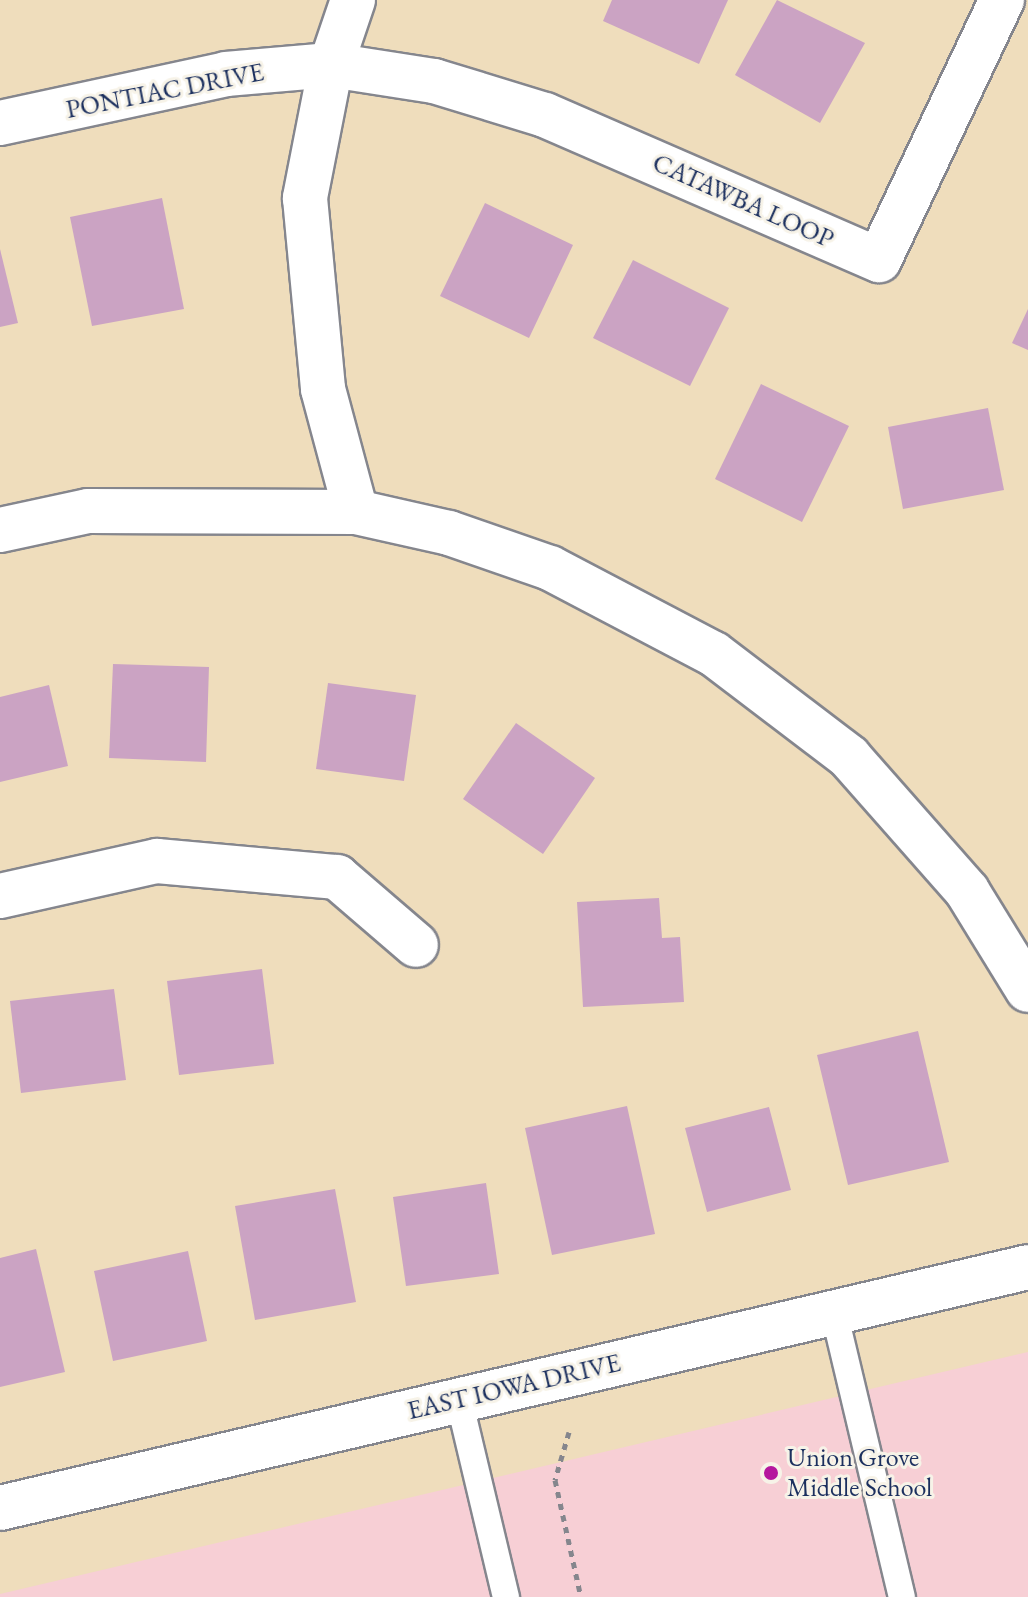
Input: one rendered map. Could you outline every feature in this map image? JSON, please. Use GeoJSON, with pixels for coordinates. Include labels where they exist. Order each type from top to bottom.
{"type":"FeatureCollection","features":[{"type":"Feature","properties":{"kind":"street"},"geometry":{"type":"LineString","coordinates":[[353,0],[331,65],[305,198],[323,389],[356,512]]}},
{"type":"Feature","properties":{"kind":"street","name":"CATAWBA LOOP"},"geometry":{"type":"LineString","coordinates":[[331,65],[434,81],[545,115],[879,260],[1002,0]]}},
{"type":"Feature","properties":{"kind":"street","name":"PONTIAC DRIVE"},"geometry":{"type":"LineString","coordinates":[[0,123],[226,74],[331,65]]}},
{"type":"Feature","properties":{"kind":"street"},"geometry":{"type":"LineString","coordinates":[[0,530],[88,511],[356,512],[449,533],[550,568],[631,606],[773,696],[913,822],[967,891],[1028,990]]}},
{"type":"Feature","properties":{"kind":"street"},"geometry":{"type":"LineString","coordinates":[[0,896],[157,861],[337,877],[416,945]]}},
{"type":"Feature","properties":{"kind":"street","name":"EAST IOWA DRIVE"},"geometry":{"type":"LineString","coordinates":[[0,1508],[1028,1267]]}},
{"type":"Feature","properties":{"kind":"lane"},"geometry":{"type":"LineString","coordinates":[[834,1312],[902,1597]]}},
{"type":"Feature","properties":{"kind":"lane"},"geometry":{"type":"LineString","coordinates":[[459,1400],[506,1597]]}},
{"type":"Feature","properties":{"kind":"path"},"geometry":{"type":"LineString","coordinates":[[569,1432],[555,1480],[581,1597]]}},
{"type":"Feature","properties":{"kind":"shaded area","name":"Union Grove Middle School"},"geometry":{"type":"Polygon","coordinates":[[[1028,1352],[1028,1597],[0,1597],[0,1594],[1028,1352]]]}},
{"type":"Feature","properties":{"kind":"building"},"geometry":{"type":"Polygon","coordinates":[[[612,0],[728,0],[699,64],[603,21],[612,0]]]}},
{"type":"Feature","properties":{"kind":"building"},"geometry":{"type":"Polygon","coordinates":[[[777,0],[865,43],[820,123],[735,75],[777,0]]]}},
{"type":"Feature","properties":{"kind":"building"},"geometry":{"type":"Polygon","coordinates":[[[162,198],[184,309],[92,326],[70,217],[162,198]]]}},
{"type":"Feature","properties":{"kind":"building"},"geometry":{"type":"Polygon","coordinates":[[[485,203],[573,245],[529,338],[440,296],[485,203]]]}},
{"type":"Feature","properties":{"kind":"building"},"geometry":{"type":"Polygon","coordinates":[[[0,249],[18,323],[0,327],[0,249]]]}},
{"type":"Feature","properties":{"kind":"building"},"geometry":{"type":"Polygon","coordinates":[[[633,260],[729,308],[690,386],[593,338],[633,260]]]}},
{"type":"Feature","properties":{"kind":"building"},"geometry":{"type":"Polygon","coordinates":[[[1028,309],[1028,350],[1012,343],[1028,309]]]}},
{"type":"Feature","properties":{"kind":"building"},"geometry":{"type":"Polygon","coordinates":[[[761,384],[849,426],[802,522],[715,479],[761,384]]]}},
{"type":"Feature","properties":{"kind":"building"},"geometry":{"type":"Polygon","coordinates":[[[988,408],[1004,490],[903,509],[888,427],[988,408]]]}},
{"type":"Feature","properties":{"kind":"building"},"geometry":{"type":"Polygon","coordinates":[[[113,664],[209,667],[206,762],[109,758],[113,664]]]}},
{"type":"Feature","properties":{"kind":"building"},"geometry":{"type":"Polygon","coordinates":[[[328,683],[416,695],[404,781],[316,769],[328,683]]]}},
{"type":"Feature","properties":{"kind":"building"},"geometry":{"type":"Polygon","coordinates":[[[49,685],[68,766],[0,782],[0,697],[49,685]]]}},
{"type":"Feature","properties":{"kind":"building"},"geometry":{"type":"Polygon","coordinates":[[[516,723],[595,778],[543,854],[463,799],[516,723]]]}},
{"type":"Feature","properties":{"kind":"building"},"geometry":{"type":"Polygon","coordinates":[[[659,898],[662,938],[680,937],[684,1002],[583,1007],[577,902],[659,898]]]}},
{"type":"Feature","properties":{"kind":"building"},"geometry":{"type":"Polygon","coordinates":[[[262,969],[274,1064],[179,1075],[167,981],[262,969]]]}},
{"type":"Feature","properties":{"kind":"building"},"geometry":{"type":"Polygon","coordinates":[[[114,989],[126,1080],[21,1093],[10,1001],[114,989]]]}},
{"type":"Feature","properties":{"kind":"building"},"geometry":{"type":"Polygon","coordinates":[[[918,1031],[949,1162],[848,1185],[817,1055],[918,1031]]]}},
{"type":"Feature","properties":{"kind":"building"},"geometry":{"type":"Polygon","coordinates":[[[627,1106],[655,1234],[552,1255],[525,1128],[627,1106]]]}},
{"type":"Feature","properties":{"kind":"building"},"geometry":{"type":"Polygon","coordinates":[[[769,1107],[791,1190],[707,1212],[685,1128],[769,1107]]]}},
{"type":"Feature","properties":{"kind":"building"},"geometry":{"type":"Polygon","coordinates":[[[486,1183],[499,1274],[406,1286],[393,1197],[486,1183]]]}},
{"type":"Feature","properties":{"kind":"building"},"geometry":{"type":"Polygon","coordinates":[[[335,1189],[356,1302],[255,1320],[235,1206],[335,1189]]]}},
{"type":"Feature","properties":{"kind":"building"},"geometry":{"type":"Polygon","coordinates":[[[36,1249],[65,1372],[0,1387],[0,1258],[36,1249]]]}},
{"type":"Feature","properties":{"kind":"building"},"geometry":{"type":"Polygon","coordinates":[[[188,1251],[207,1341],[113,1361],[94,1271],[188,1251]]]}},
{"type":"Feature","properties":{"kind":"place","name":"Union Grove Middle School"},"geometry":{"type":"Point","coordinates":[771,1473]}}]}
